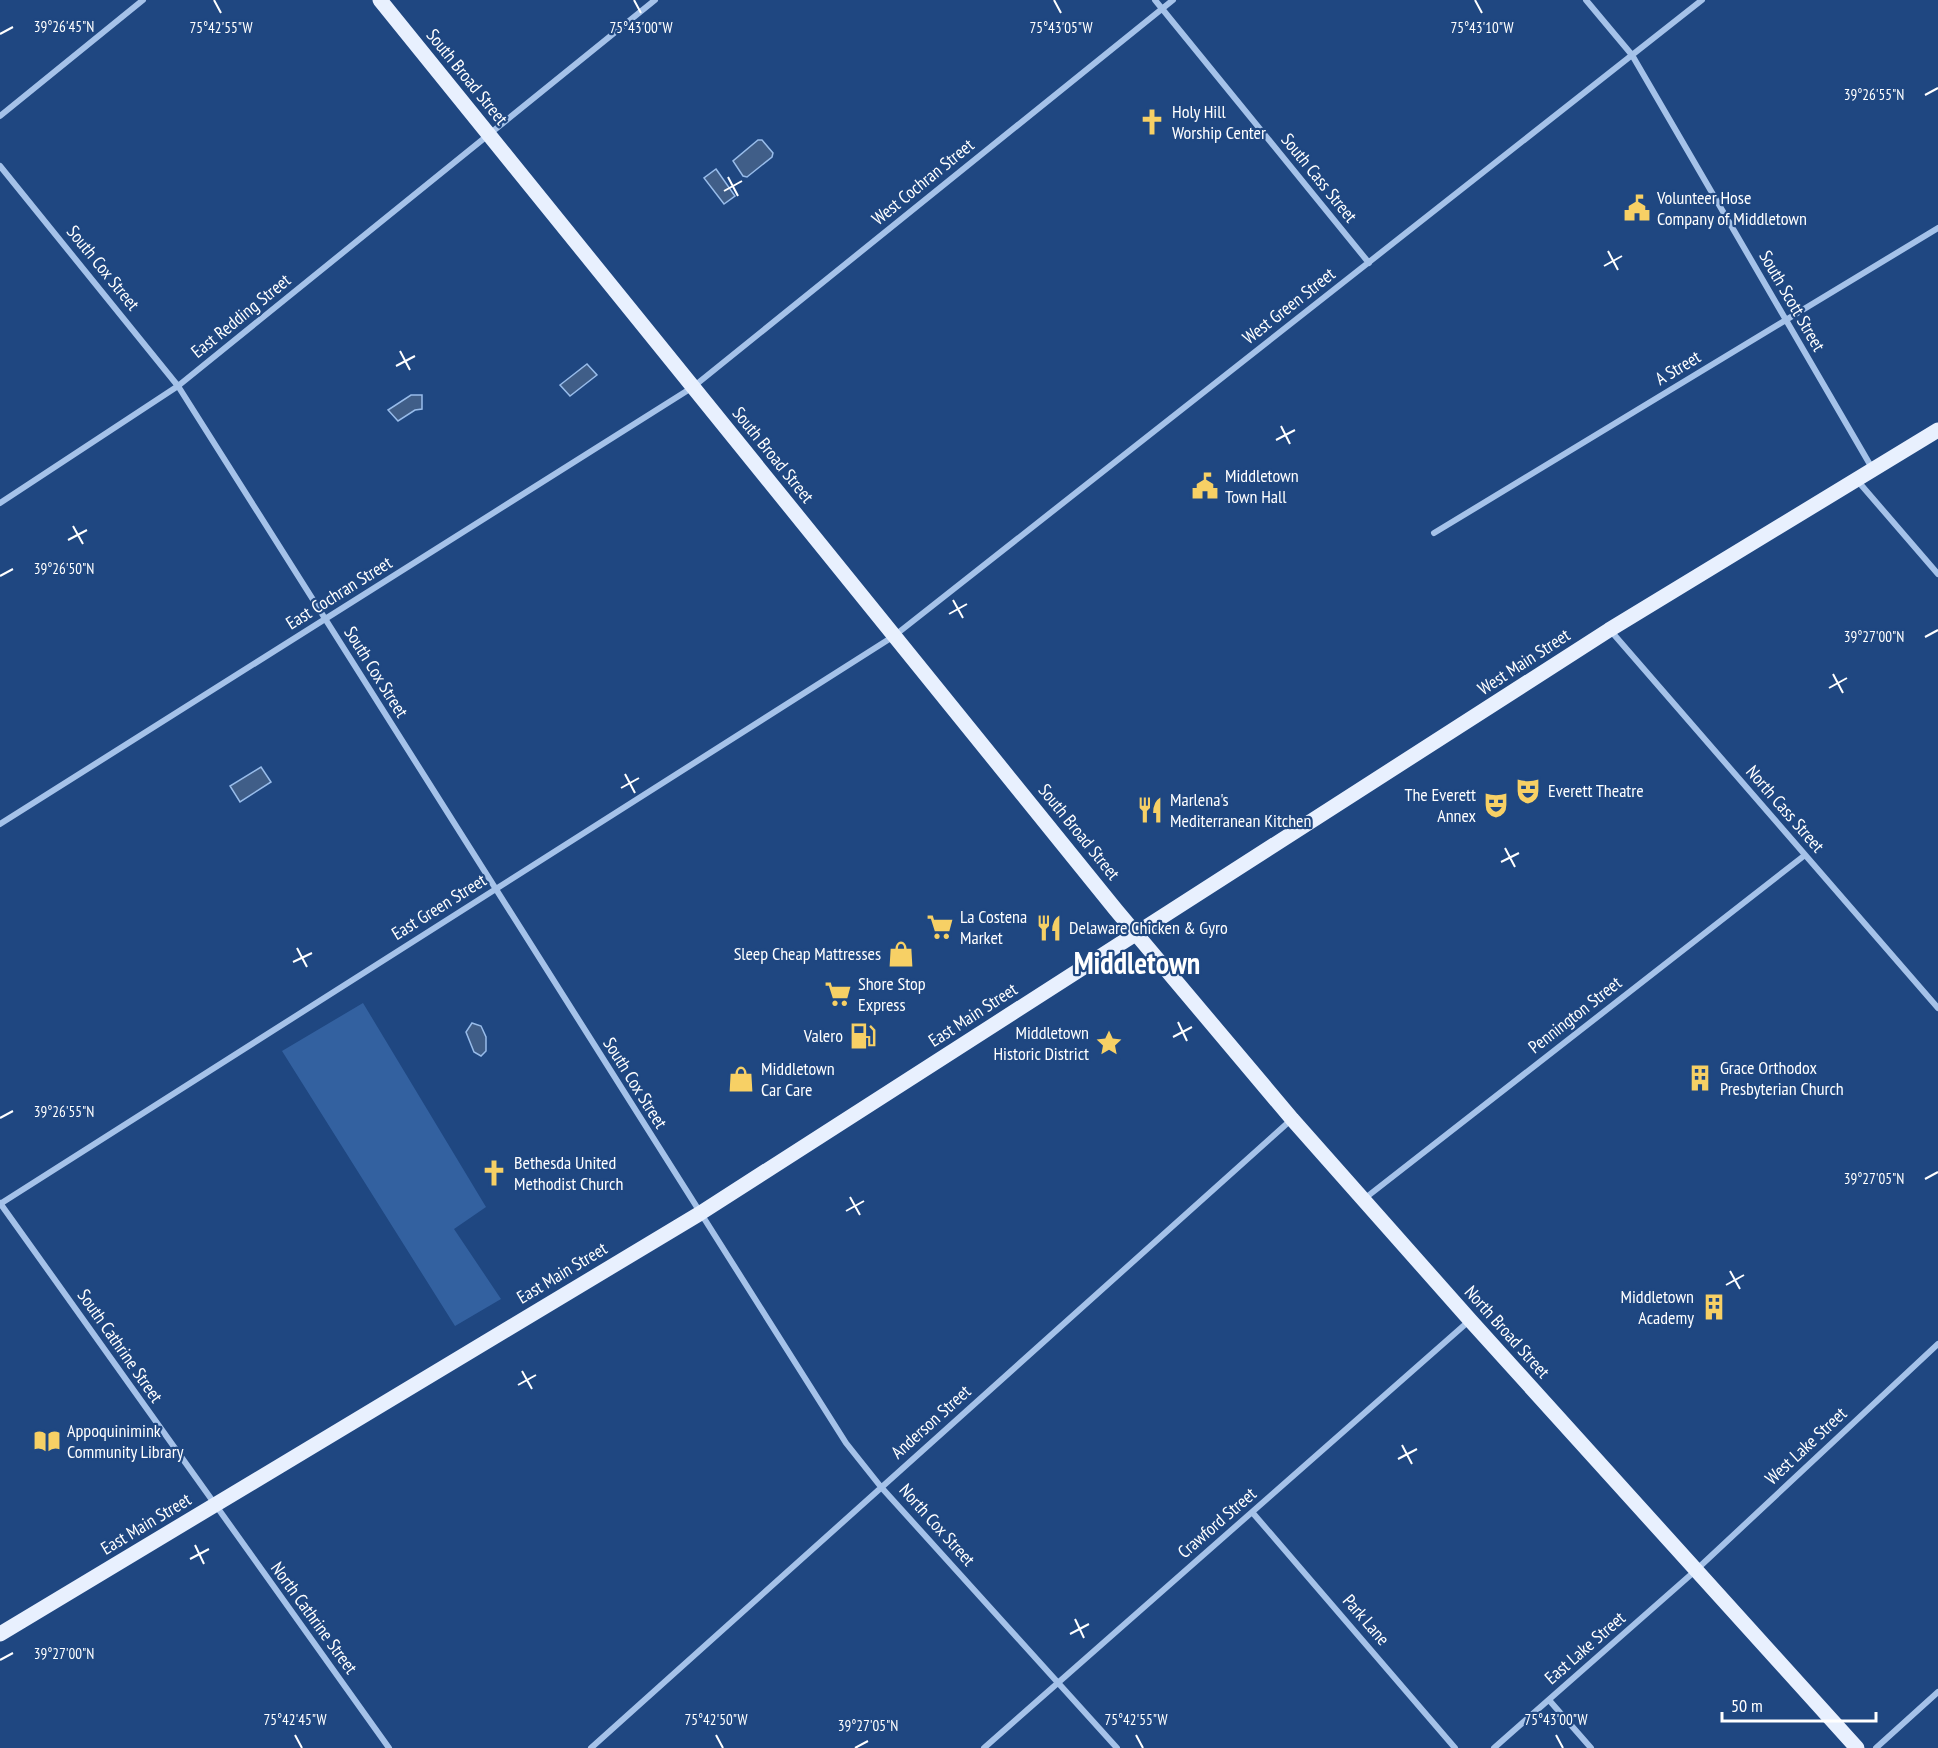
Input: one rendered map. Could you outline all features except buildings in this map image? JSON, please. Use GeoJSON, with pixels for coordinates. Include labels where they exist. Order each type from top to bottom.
{"type":"FeatureCollection","features":[{"type":"Feature","properties":{"kind":"main road","name":"South Broad Street"},"geometry":{"type":"LineString","coordinates":[[380,0],[1136,933]]}},
{"type":"Feature","properties":{"kind":"main road","name":"West Main Street"},"geometry":{"type":"LineString","coordinates":[[1136,933],[1609,630],[1872,468],[1938,430]]}},
{"type":"Feature","properties":{"kind":"main road","name":"North Broad Street"},"geometry":{"type":"LineString","coordinates":[[1136,933],[1292,1119],[1695,1571],[1857,1748]]}},
{"type":"Feature","properties":{"kind":"main road","name":"East Main Street"},"geometry":{"type":"LineString","coordinates":[[0,1634],[699,1214],[1136,933]]}},
{"type":"Feature","properties":{"kind":"street"},"geometry":{"type":"LineString","coordinates":[[0,116],[143,0]]}},
{"type":"Feature","properties":{"kind":"street","name":"East Redding Street"},"geometry":{"type":"LineString","coordinates":[[0,503],[178,386],[655,0]]}},
{"type":"Feature","properties":{"kind":"street","name":"South Cass Street"},"geometry":{"type":"LineString","coordinates":[[1155,0],[1369,262]]}},
{"type":"Feature","properties":{"kind":"street","name":"West Cochran Street"},"geometry":{"type":"LineString","coordinates":[[693,387],[1173,0]]}},
{"type":"Feature","properties":{"kind":"street","name":"South Scott Street"},"geometry":{"type":"LineString","coordinates":[[1586,0],[1632,55],[1872,468]]}},
{"type":"Feature","properties":{"kind":"street","name":"West Green Street"},"geometry":{"type":"LineString","coordinates":[[894,636],[1702,0]]}},
{"type":"Feature","properties":{"kind":"street","name":"South Cox Street"},"geometry":{"type":"LineString","coordinates":[[0,166],[178,386],[699,1214]]}},
{"type":"Feature","properties":{"kind":"street","name":"A Street"},"geometry":{"type":"LineString","coordinates":[[1434,533],[1938,228]]}},
{"type":"Feature","properties":{"kind":"street","name":"East Cochran Street"},"geometry":{"type":"LineString","coordinates":[[0,824],[693,387]]}},
{"type":"Feature","properties":{"kind":"street"},"geometry":{"type":"LineString","coordinates":[[1856,479],[1938,574]]}},
{"type":"Feature","properties":{"kind":"street","name":"North Cass Street"},"geometry":{"type":"LineString","coordinates":[[1609,630],[1938,1008]]}},
{"type":"Feature","properties":{"kind":"street","name":"East Green Street"},"geometry":{"type":"LineString","coordinates":[[0,1204],[894,636]]}},
{"type":"Feature","properties":{"kind":"street","name":"Pennington Street"},"geometry":{"type":"LineString","coordinates":[[1364,1199],[1805,855]]}},
{"type":"Feature","properties":{"kind":"street","name":"Anderson Street"},"geometry":{"type":"LineString","coordinates":[[591,1748],[1292,1119]]}},
{"type":"Feature","properties":{"kind":"street","name":"South Cathrine Street"},"geometry":{"type":"LineString","coordinates":[[0,1204],[214,1506]]}},
{"type":"Feature","properties":{"kind":"street","name":"North Cox Street"},"geometry":{"type":"LineString","coordinates":[[699,1214],[846,1443],[881,1487],[1117,1748]]}},
{"type":"Feature","properties":{"kind":"street","name":"Crawford Street"},"geometry":{"type":"LineString","coordinates":[[984,1748],[1470,1320]]}},
{"type":"Feature","properties":{"kind":"street","name":"West Lake Street"},"geometry":{"type":"LineString","coordinates":[[1695,1571],[1938,1344]]}},
{"type":"Feature","properties":{"kind":"street","name":"North Cathrine Street"},"geometry":{"type":"LineString","coordinates":[[214,1506],[389,1748]]}},
{"type":"Feature","properties":{"kind":"street","name":"Park Lane"},"geometry":{"type":"LineString","coordinates":[[1252,1512],[1455,1748]]}},
{"type":"Feature","properties":{"kind":"street","name":"East Lake Street"},"geometry":{"type":"LineString","coordinates":[[1494,1748],[1695,1571]]}},
{"type":"Feature","properties":{"kind":"street"},"geometry":{"type":"LineString","coordinates":[[1876,1748],[1938,1692]]}},
{"type":"Feature","properties":{"kind":"street"},"geometry":{"type":"LineString","coordinates":[[1549,1700],[1591,1748]]}},
{"type":"Feature","properties":{"kind":"shaded area"},"geometry":{"type":"Polygon","coordinates":[[[758,140],[762,140],[773,153],[772,157],[747,177],[743,176],[733,161],[758,140]]]}},
{"type":"Feature","properties":{"kind":"shaded area"},"geometry":{"type":"Polygon","coordinates":[[[716,169],[735,196],[724,204],[704,178],[716,169]]]}},
{"type":"Feature","properties":{"kind":"shaded area"},"geometry":{"type":"Polygon","coordinates":[[[587,364],[597,375],[570,396],[560,385],[587,364]]]}},
{"type":"Feature","properties":{"kind":"shaded area"},"geometry":{"type":"Polygon","coordinates":[[[411,395],[422,395],[422,409],[415,410],[398,421],[388,410],[411,395]]]}},
{"type":"Feature","properties":{"kind":"shaded area"},"geometry":{"type":"Polygon","coordinates":[[[261,767],[271,782],[240,802],[230,786],[261,767]]]}},
{"type":"Feature","properties":{"kind":"shaded area"},"geometry":{"type":"Polygon","coordinates":[[[363,1003],[486,1207],[454,1229],[501,1299],[455,1326],[282,1051],[363,1003]]]}},
{"type":"Feature","properties":{"kind":"shaded area"},"geometry":{"type":"Polygon","coordinates":[[[472,1023],[481,1026],[486,1037],[486,1051],[481,1056],[474,1052],[466,1032],[472,1023]]]}},
{"type":"Feature","properties":{"kind":"place","name":"Holy Hill Worship Center"},"geometry":{"type":"Point","coordinates":[1152,122]}},
{"type":"Feature","properties":{"kind":"place","name":"Volunteer Hose Company of Middletown"},"geometry":{"type":"Point","coordinates":[1637,208]}},
{"type":"Feature","properties":{"kind":"place","name":"Middletown Town Hall"},"geometry":{"type":"Point","coordinates":[1205,486]}},
{"type":"Feature","properties":{"kind":"place","name":"Everett Theatre"},"geometry":{"type":"Point","coordinates":[1528,791]}},
{"type":"Feature","properties":{"kind":"place","name":"The Everett Annex"},"geometry":{"type":"Point","coordinates":[1496,805]}},
{"type":"Feature","properties":{"kind":"place","name":"Marlena's Mediterranean Kitchen"},"geometry":{"type":"Point","coordinates":[1150,810]}},
{"type":"Feature","properties":{"kind":"place","name":"La Costena Market"},"geometry":{"type":"Point","coordinates":[940,927]}},
{"type":"Feature","properties":{"kind":"place","name":"Delaware Chicken & Gyro"},"geometry":{"type":"Point","coordinates":[1049,928]}},
{"type":"Feature","properties":{"kind":"place","name":"Sleep Cheap Mattresses"},"geometry":{"type":"Point","coordinates":[901,954]}},
{"type":"Feature","properties":{"kind":"place","name":"Shore Stop Express"},"geometry":{"type":"Point","coordinates":[838,994]}},
{"type":"Feature","properties":{"kind":"place","name":"Valero"},"geometry":{"type":"Point","coordinates":[863,1036]}},
{"type":"Feature","properties":{"kind":"place","name":"Middletown Historic District"},"geometry":{"type":"Point","coordinates":[1109,1043]}},
{"type":"Feature","properties":{"kind":"place","name":"Grace Orthodox Presbyterian Church"},"geometry":{"type":"Point","coordinates":[1700,1078]}},
{"type":"Feature","properties":{"kind":"place","name":"Middletown Car Care"},"geometry":{"type":"Point","coordinates":[741,1079]}},
{"type":"Feature","properties":{"kind":"place","name":"Bethesda United Methodist Church"},"geometry":{"type":"Point","coordinates":[494,1173]}},
{"type":"Feature","properties":{"kind":"place","name":"Middletown Academy"},"geometry":{"type":"Point","coordinates":[1714,1307]}},
{"type":"Feature","properties":{"kind":"place","name":"Appoquinimink Community Library"},"geometry":{"type":"Point","coordinates":[47,1441]}},
{"type":"Feature","properties":{"kind":"district","name":"Middletown"},"geometry":{"type":"Point","coordinates":[1137,964]}}]}
